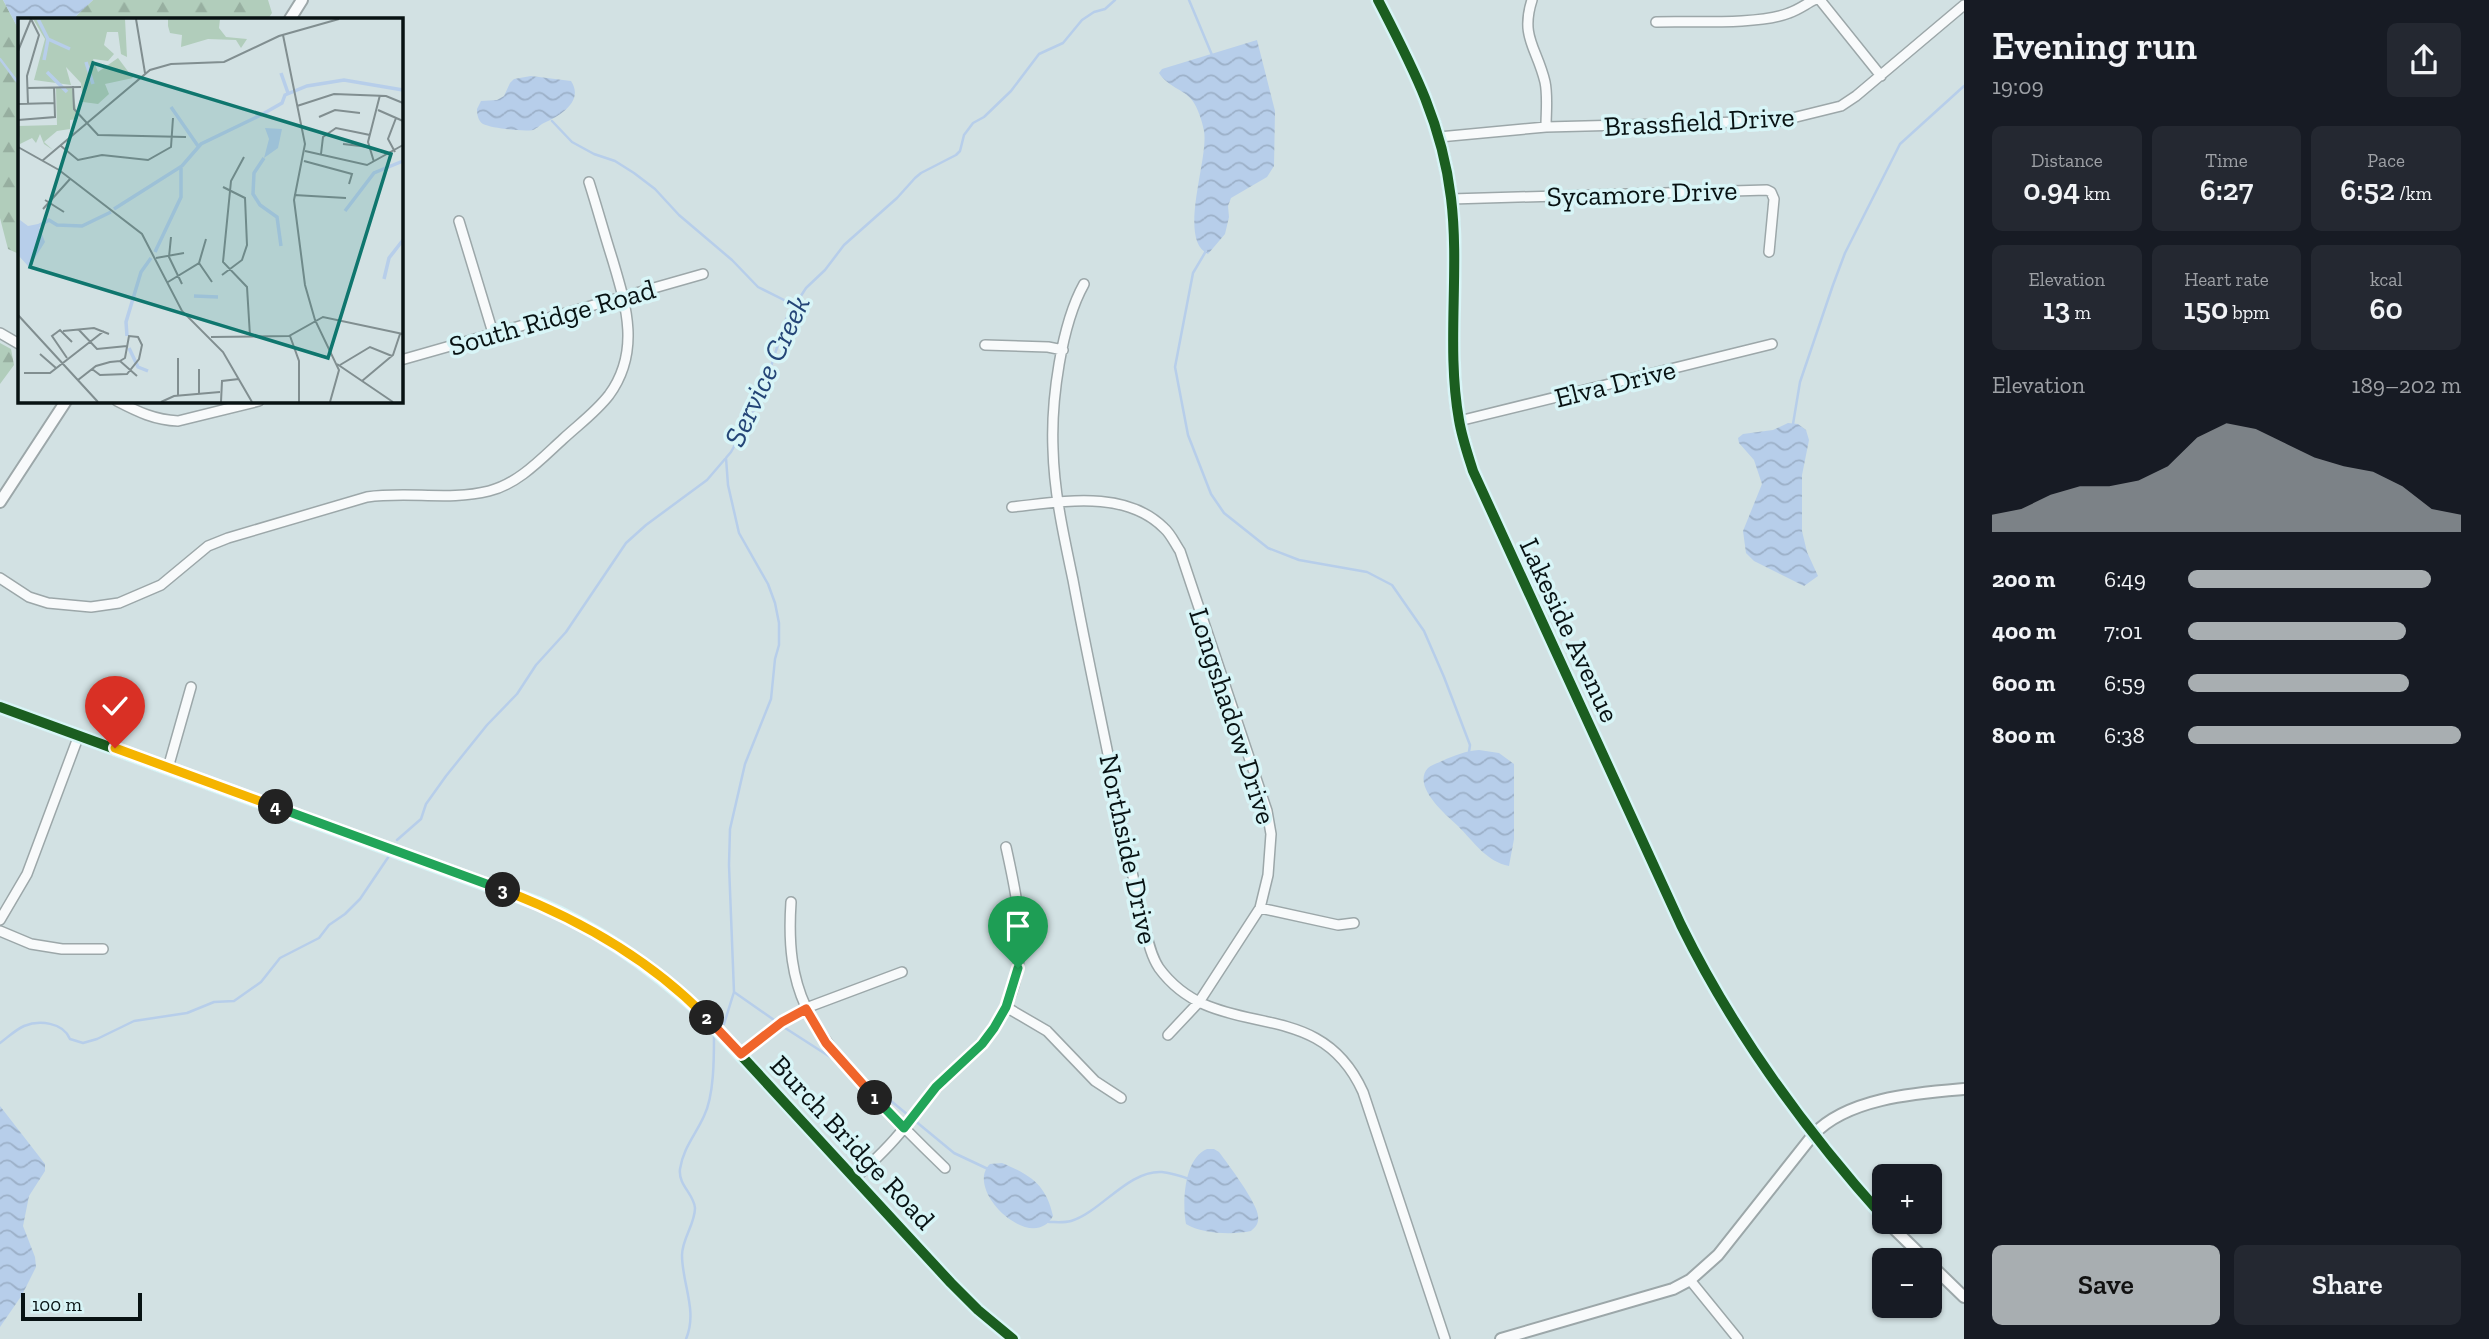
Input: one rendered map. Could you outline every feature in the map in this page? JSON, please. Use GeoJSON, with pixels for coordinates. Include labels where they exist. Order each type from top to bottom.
{"type":"FeatureCollection","features":[{"type":"Feature","properties":{"kind":"street"},"geometry":{"type":"LineString","coordinates":[[291,18],[302,0]]}},
{"type":"Feature","properties":{"kind":"street","name":"Lakeside Avenue"},"geometry":{"type":"LineString","coordinates":[[1378,0],[1423,88],[1439,137],[1451,199],[1453,356],[1459,421],[1473,471],[1690,944],[1769,1074],[1813,1135],[1872,1204]]}},
{"type":"Feature","properties":{"kind":"street"},"geometry":{"type":"LineString","coordinates":[[1532,0],[1527,29],[1545,83],[1546,127]]}},
{"type":"Feature","properties":{"kind":"street"},"geometry":{"type":"LineString","coordinates":[[1656,22],[1733,21],[1771,17],[1788,14],[1814,0]]}},
{"type":"Feature","properties":{"kind":"street"},"geometry":{"type":"LineString","coordinates":[[1820,0],[1881,76]]}},
{"type":"Feature","properties":{"kind":"street","name":"Brassfield Drive"},"geometry":{"type":"LineString","coordinates":[[1439,137],[1546,127],[1780,121],[1841,106],[1881,76],[1964,5]]}},
{"type":"Feature","properties":{"kind":"street"},"geometry":{"type":"LineString","coordinates":[[0,578],[29,597],[48,603],[92,607],[119,603],[161,585],[208,546],[228,538],[367,497],[385,494],[439,496],[492,491],[515,480],[610,394],[628,351],[629,327],[624,296],[589,181]]}},
{"type":"Feature","properties":{"kind":"street","name":"Sycamore Drive"},"geometry":{"type":"LineString","coordinates":[[1451,199],[1767,190],[1774,199],[1769,252]]}},
{"type":"Feature","properties":{"kind":"street"},"geometry":{"type":"LineString","coordinates":[[458,221],[492,333]]}},
{"type":"Feature","properties":{"kind":"street","name":"South Ridge Road"},"geometry":{"type":"LineString","coordinates":[[402,360],[703,274]]}},
{"type":"Feature","properties":{"kind":"street","name":"Northside Drive"},"geometry":{"type":"LineString","coordinates":[[1084,284],[1073,303],[1055,386],[1052,451],[1058,503],[1137,897],[1152,954],[1158,967],[1175,985],[1199,1002],[1241,1018],[1303,1031],[1323,1042],[1346,1061],[1363,1092],[1445,1339]]}},
{"type":"Feature","properties":{"kind":"street"},"geometry":{"type":"LineString","coordinates":[[0,333],[18,343]]}},
{"type":"Feature","properties":{"kind":"street","name":"Elva Drive"},"geometry":{"type":"LineString","coordinates":[[1459,421],[1772,344]]}},
{"type":"Feature","properties":{"kind":"street"},"geometry":{"type":"LineString","coordinates":[[985,345],[1063,350]]}},
{"type":"Feature","properties":{"kind":"street"},"geometry":{"type":"LineString","coordinates":[[0,502],[65,402]]}},
{"type":"Feature","properties":{"kind":"street"},"geometry":{"type":"LineString","coordinates":[[119,402],[144,415],[164,421],[178,421],[255,402]]}},
{"type":"Feature","properties":{"kind":"street","name":"Longshadow Drive"},"geometry":{"type":"LineString","coordinates":[[1012,507],[1115,502],[1148,515],[1166,530],[1180,551],[1267,811],[1271,834],[1268,875],[1260,908],[1199,1002],[1168,1035]]}},
{"type":"Feature","properties":{"kind":"street"},"geometry":{"type":"LineString","coordinates":[[169,768],[191,687]]}},
{"type":"Feature","properties":{"kind":"street","name":"Burch Bridge Road"},"geometry":{"type":"LineString","coordinates":[[0,707],[537,903],[611,941],[662,978],[702,1013],[978,1310],[1013,1339]]}},
{"type":"Feature","properties":{"kind":"street"},"geometry":{"type":"LineString","coordinates":[[0,919],[27,874],[79,735]]}},
{"type":"Feature","properties":{"kind":"street"},"geometry":{"type":"LineString","coordinates":[[855,1178],[904,1128],[936,1087],[982,1044],[1006,1007],[1018,968],[1021,938],[1017,897],[1006,847]]}},
{"type":"Feature","properties":{"kind":"street"},"geometry":{"type":"LineString","coordinates":[[791,902],[791,958],[806,1009],[832,1051],[945,1168]]}},
{"type":"Feature","properties":{"kind":"street"},"geometry":{"type":"LineString","coordinates":[[1260,908],[1338,925],[1354,923]]}},
{"type":"Feature","properties":{"kind":"street"},"geometry":{"type":"LineString","coordinates":[[0,931],[31,944],[62,949],[103,949]]}},
{"type":"Feature","properties":{"kind":"street"},"geometry":{"type":"LineString","coordinates":[[741,1054],[782,1022],[806,1009],[902,972]]}},
{"type":"Feature","properties":{"kind":"street"},"geometry":{"type":"LineString","coordinates":[[1006,1007],[1046,1031],[1095,1082],[1121,1098]]}},
{"type":"Feature","properties":{"kind":"street"},"geometry":{"type":"LineString","coordinates":[[1506,1338],[1653,1296],[1690,1280],[1718,1255],[1826,1122],[1855,1107],[1964,1089]]}},
{"type":"Feature","properties":{"kind":"street","name":"Lakeside Avenue"},"geometry":{"type":"LineString","coordinates":[[1900,1234],[1914,1248]]}},
{"type":"Feature","properties":{"kind":"street"},"geometry":{"type":"LineString","coordinates":[[1942,1276],[1964,1297]]}},
{"type":"Feature","properties":{"kind":"street"},"geometry":{"type":"LineString","coordinates":[[1690,1280],[1738,1339]]}},
{"type":"Feature","properties":{"kind":"green space"},"geometry":{"type":"Polygon","coordinates":[[[0,0],[3,0],[18,28],[18,254],[8,249],[0,218],[0,0]]]}},
{"type":"Feature","properties":{"kind":"green space"},"geometry":{"type":"Polygon","coordinates":[[[93,0],[268,0],[272,13],[269,18],[74,18],[93,0]]]}},
{"type":"Feature","properties":{"kind":"green space"},"geometry":{"type":"Polygon","coordinates":[[[0,343],[11,349],[14,365],[0,384],[0,343]]]}},
{"type":"Feature","properties":{"kind":"water"},"geometry":{"type":"Polygon","coordinates":[[[3,0],[93,0],[74,18],[18,18],[18,28],[3,0]]]}},
{"type":"Feature","properties":{"kind":"water"},"geometry":{"type":"Polygon","coordinates":[[[1257,40],[1275,111],[1274,166],[1267,177],[1231,198],[1225,234],[1208,254],[1199,246],[1194,216],[1204,144],[1202,123],[1192,100],[1159,73],[1162,69],[1257,40]]]}},
{"type":"Feature","properties":{"kind":"water"},"geometry":{"type":"Polygon","coordinates":[[[531,76],[571,81],[575,96],[568,108],[533,130],[500,128],[481,123],[477,109],[481,101],[497,100],[504,96],[514,79],[531,76]]]}},
{"type":"Feature","properties":{"kind":"water"},"geometry":{"type":"Polygon","coordinates":[[[1788,423],[1798,424],[1806,430],[1809,440],[1802,475],[1802,531],[1807,552],[1818,576],[1804,586],[1754,561],[1746,553],[1743,531],[1762,484],[1754,460],[1739,443],[1738,438],[1743,434],[1773,430],[1788,423]]]}},
{"type":"Feature","properties":{"kind":"water"},"geometry":{"type":"Polygon","coordinates":[[[1479,750],[1499,753],[1514,764],[1514,839],[1509,866],[1494,860],[1481,850],[1432,800],[1424,783],[1424,775],[1431,766],[1460,754],[1479,750]]]}},
{"type":"Feature","properties":{"kind":"water"},"geometry":{"type":"Polygon","coordinates":[[[0,1106],[45,1164],[45,1171],[29,1196],[23,1226],[36,1267],[22,1295],[0,1327],[0,1106]]]}},
{"type":"Feature","properties":{"kind":"water"},"geometry":{"type":"Polygon","coordinates":[[[1207,1149],[1219,1152],[1257,1210],[1258,1221],[1251,1231],[1218,1233],[1186,1224],[1184,1205],[1189,1171],[1199,1154],[1207,1149]]]}},
{"type":"Feature","properties":{"kind":"water"},"geometry":{"type":"Polygon","coordinates":[[[1002,1163],[1029,1177],[1041,1188],[1053,1216],[1043,1226],[1030,1228],[1017,1224],[993,1202],[986,1189],[984,1175],[990,1164],[1002,1163]]]}},
{"type":"Feature","properties":{"kind":"waterway","name":"Service Creek"},"geometry":{"type":"LineString","coordinates":[[397,840],[421,819],[426,804],[446,776],[566,632],[626,543],[707,480],[731,452],[761,398],[786,319],[806,288],[825,270],[844,245],[897,198],[915,178],[960,151],[964,135],[973,123],[984,117],[1011,91],[1039,54],[1063,43],[1082,20],[1105,9],[1115,0]]}},
{"type":"Feature","properties":{"kind":"waterway"},"geometry":{"type":"LineString","coordinates":[[1189,0],[1212,55]]}},
{"type":"Feature","properties":{"kind":"waterway"},"geometry":{"type":"LineString","coordinates":[[0,59],[18,83]]}},
{"type":"Feature","properties":{"kind":"waterway"},"geometry":{"type":"LineString","coordinates":[[1793,424],[1800,382],[1845,253],[1900,144],[1964,86]]}},
{"type":"Feature","properties":{"kind":"waterway"},"geometry":{"type":"LineString","coordinates":[[552,121],[572,142],[615,161],[634,173],[655,189],[679,215],[732,260],[758,287],[794,305]]}},
{"type":"Feature","properties":{"kind":"waterway"},"geometry":{"type":"LineString","coordinates":[[1206,251],[1193,273],[1175,367],[1188,435],[1211,494],[1224,513],[1268,548],[1299,560],[1367,572],[1392,585],[1424,631],[1470,745],[1469,752]]}},
{"type":"Feature","properties":{"kind":"waterway"},"geometry":{"type":"LineString","coordinates":[[724,1024],[734,992],[730,829],[745,764],[771,699],[779,645],[775,603],[768,584],[739,533],[728,485],[726,458]]}},
{"type":"Feature","properties":{"kind":"waterway","name":"Service Creek"},"geometry":{"type":"LineString","coordinates":[[0,1043],[24,1026],[37,1023],[56,1026],[67,1033],[70,1039],[83,1043],[134,1021],[187,1013],[214,1002],[234,1001],[261,982],[280,958],[319,938],[329,925],[345,914],[360,899],[389,856]]}},
{"type":"Feature","properties":{"kind":"waterway"},"geometry":{"type":"LineString","coordinates":[[734,992],[777,1022]]}},
{"type":"Feature","properties":{"kind":"waterway"},"geometry":{"type":"LineString","coordinates":[[782,1026],[838,1062]]}},
{"type":"Feature","properties":{"kind":"waterway"},"geometry":{"type":"LineString","coordinates":[[686,1339],[690,1308],[682,1255],[695,1208],[681,1180],[680,1169],[684,1154],[704,1116],[710,1098],[714,1036]]}},
{"type":"Feature","properties":{"kind":"waterway"},"geometry":{"type":"LineString","coordinates":[[862,1077],[954,1153],[988,1169]]}},
{"type":"Feature","properties":{"kind":"waterway"},"geometry":{"type":"LineString","coordinates":[[1049,1222],[1068,1222],[1082,1216],[1126,1184],[1150,1173],[1165,1172],[1189,1179]]}},
{"type":"Feature","properties":{"kind":"cycle path"},"geometry":{"type":"LineString","coordinates":[[1378,0],[1424,95],[1447,170],[1454,253],[1455,392],[1460,427],[1473,471],[1681,925],[1702,965],[1773,1079],[1827,1151],[1872,1204]]}},
{"type":"Feature","properties":{"kind":"cycle path"},"geometry":{"type":"LineString","coordinates":[[0,707],[537,903],[560,913],[624,950],[702,1013],[951,1283],[1013,1339]]}},
{"type":"Feature","properties":{"kind":"route"},"geometry":{"type":"LineString","coordinates":[[115,748],[423,860],[537,903],[582,924],[611,941],[677,990],[741,1054],[782,1022],[806,1009],[815,1027],[838,1058],[904,1128],[936,1087],[982,1044],[994,1028],[1006,1007],[1018,968]]}}]}
